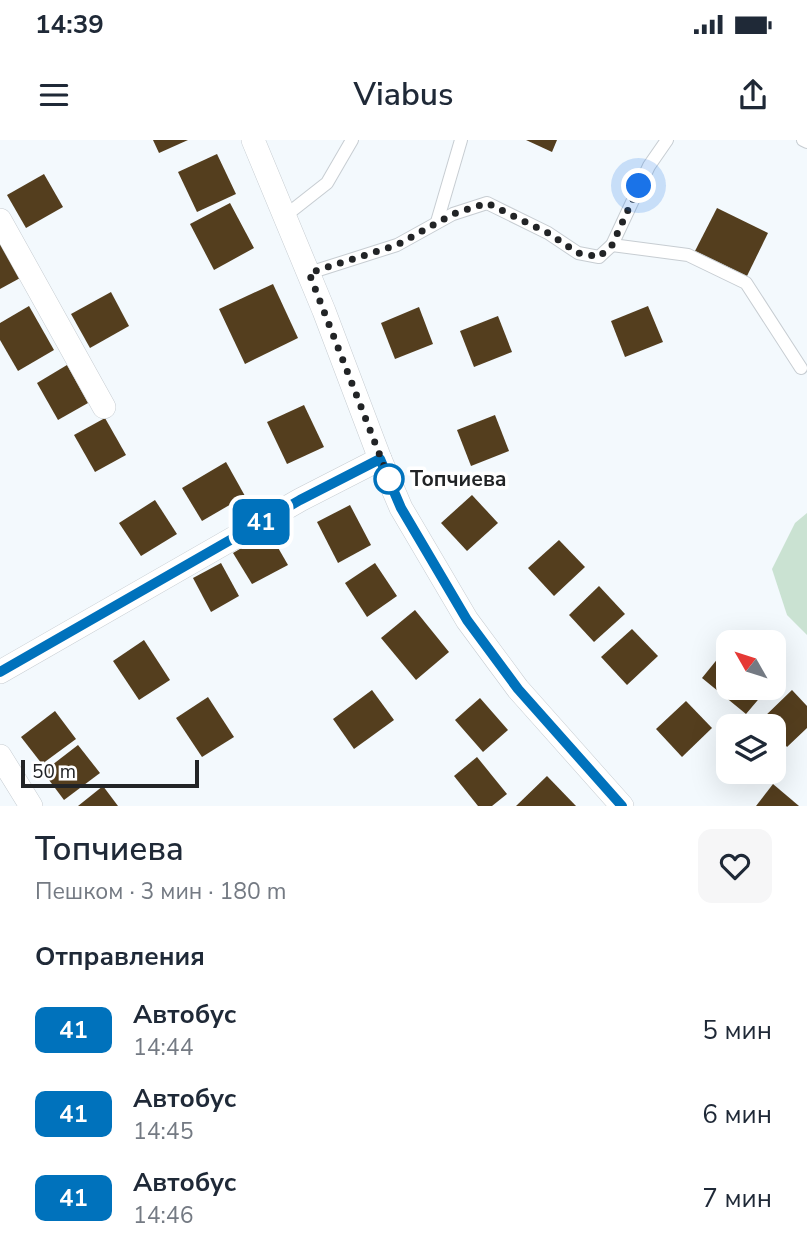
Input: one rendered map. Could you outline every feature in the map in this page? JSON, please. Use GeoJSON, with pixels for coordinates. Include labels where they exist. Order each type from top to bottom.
{"type":"FeatureCollection","features":[{"type":"Feature","properties":{"kind":"street"},"geometry":{"type":"LineString","coordinates":[[253,140],[309,273],[401,508],[467,620],[518,689],[622,806]]}},
{"type":"Feature","properties":{"kind":"street"},"geometry":{"type":"LineString","coordinates":[[0,220],[104,407]]}},
{"type":"Feature","properties":{"kind":"street"},"geometry":{"type":"LineString","coordinates":[[0,672],[300,500],[380,459]]}},
{"type":"Feature","properties":{"kind":"street"},"geometry":{"type":"LineString","coordinates":[[0,756],[31,806]]}},
{"type":"Feature","properties":{"kind":"lane"},"geometry":{"type":"LineString","coordinates":[[285,216],[327,183],[352,140]]}},
{"type":"Feature","properties":{"kind":"lane"},"geometry":{"type":"LineString","coordinates":[[437,222],[461,140]]}},
{"type":"Feature","properties":{"kind":"lane"},"geometry":{"type":"LineString","coordinates":[[309,273],[397,245],[453,214],[487,203],[548,233],[578,253],[599,257],[612,245],[649,166],[667,140]]}},
{"type":"Feature","properties":{"kind":"lane"},"geometry":{"type":"LineString","coordinates":[[612,245],[688,255],[746,283],[801,368]]}},
{"type":"Feature","properties":{"kind":"green space"},"geometry":{"type":"Polygon","coordinates":[[[807,513],[807,635],[787,615],[772,569],[795,523],[807,513]]]}},
{"type":"Feature","properties":{"kind":"building"},"geometry":{"type":"Polygon","coordinates":[[[153,140],[188,140],[159,153],[153,140]]]}},
{"type":"Feature","properties":{"kind":"building"},"geometry":{"type":"Polygon","coordinates":[[[526,140],[557,140],[552,152],[526,140]]]}},
{"type":"Feature","properties":{"kind":"building"},"geometry":{"type":"Polygon","coordinates":[[[217,154],[236,194],[197,212],[178,172],[217,154]]]}},
{"type":"Feature","properties":{"kind":"building"},"geometry":{"type":"Polygon","coordinates":[[[44,174],[63,207],[26,228],[7,195],[44,174]]]}},
{"type":"Feature","properties":{"kind":"building"},"geometry":{"type":"Polygon","coordinates":[[[230,203],[254,248],[214,270],[190,224],[230,203]]]}},
{"type":"Feature","properties":{"kind":"building"},"geometry":{"type":"Polygon","coordinates":[[[717,208],[768,233],[747,276],[695,251],[717,208]]]}},
{"type":"Feature","properties":{"kind":"building"},"geometry":{"type":"Polygon","coordinates":[[[0,238],[22,277],[0,289],[0,238]]]}},
{"type":"Feature","properties":{"kind":"building"},"geometry":{"type":"Polygon","coordinates":[[[273,284],[298,338],[245,364],[219,309],[273,284]]]}},
{"type":"Feature","properties":{"kind":"building"},"geometry":{"type":"Polygon","coordinates":[[[111,292],[129,326],[90,348],[71,314],[111,292]]]}},
{"type":"Feature","properties":{"kind":"building"},"geometry":{"type":"Polygon","coordinates":[[[29,306],[54,350],[18,371],[0,340],[0,323],[29,306]]]}},
{"type":"Feature","properties":{"kind":"building"},"geometry":{"type":"Polygon","coordinates":[[[648,306],[663,342],[625,357],[611,321],[648,306]]]}},
{"type":"Feature","properties":{"kind":"building"},"geometry":{"type":"Polygon","coordinates":[[[419,307],[433,344],[395,359],[381,323],[419,307]]]}},
{"type":"Feature","properties":{"kind":"building"},"geometry":{"type":"Polygon","coordinates":[[[498,316],[512,352],[474,367],[460,331],[498,316]]]}},
{"type":"Feature","properties":{"kind":"building"},"geometry":{"type":"Polygon","coordinates":[[[67,365],[88,403],[58,420],[37,383],[67,365]]]}},
{"type":"Feature","properties":{"kind":"building"},"geometry":{"type":"Polygon","coordinates":[[[304,405],[324,447],[287,464],[267,422],[304,405]]]}},
{"type":"Feature","properties":{"kind":"building"},"geometry":{"type":"Polygon","coordinates":[[[495,415],[509,451],[471,466],[457,430],[495,415]]]}},
{"type":"Feature","properties":{"kind":"building"},"geometry":{"type":"Polygon","coordinates":[[[105,418],[126,455],[95,472],[74,435],[105,418]]]}},
{"type":"Feature","properties":{"kind":"building"},"geometry":{"type":"Polygon","coordinates":[[[226,462],[245,496],[202,521],[182,488],[226,462]]]}},
{"type":"Feature","properties":{"kind":"building"},"geometry":{"type":"Polygon","coordinates":[[[472,495],[498,523],[467,551],[441,523],[472,495]]]}},
{"type":"Feature","properties":{"kind":"building"},"geometry":{"type":"Polygon","coordinates":[[[155,500],[177,534],[141,556],[119,523],[155,500]]]}},
{"type":"Feature","properties":{"kind":"building"},"geometry":{"type":"Polygon","coordinates":[[[350,505],[371,545],[338,563],[317,522],[350,505]]]}},
{"type":"Feature","properties":{"kind":"building"},"geometry":{"type":"Polygon","coordinates":[[[269,532],[288,565],[252,584],[233,553],[269,532]]]}},
{"type":"Feature","properties":{"kind":"building"},"geometry":{"type":"Polygon","coordinates":[[[559,540],[585,567],[554,596],[528,568],[559,540]]]}},
{"type":"Feature","properties":{"kind":"building"},"geometry":{"type":"Polygon","coordinates":[[[221,563],[239,596],[211,612],[193,578],[221,563]]]}},
{"type":"Feature","properties":{"kind":"building"},"geometry":{"type":"Polygon","coordinates":[[[375,563],[397,596],[367,617],[345,583],[375,563]]]}},
{"type":"Feature","properties":{"kind":"building"},"geometry":{"type":"Polygon","coordinates":[[[599,586],[625,614],[594,642],[569,615],[599,586]]]}},
{"type":"Feature","properties":{"kind":"building"},"geometry":{"type":"Polygon","coordinates":[[[415,610],[449,652],[416,680],[381,638],[415,610]]]}},
{"type":"Feature","properties":{"kind":"building"},"geometry":{"type":"Polygon","coordinates":[[[632,629],[658,656],[627,685],[601,657],[632,629]]]}},
{"type":"Feature","properties":{"kind":"building"},"geometry":{"type":"Polygon","coordinates":[[[144,640],[170,680],[139,700],[113,661],[144,640]]]}},
{"type":"Feature","properties":{"kind":"building"},"geometry":{"type":"Polygon","coordinates":[[[716,661],[716,689],[702,678],[716,661]]]}},
{"type":"Feature","properties":{"kind":"building"},"geometry":{"type":"Polygon","coordinates":[[[372,690],[394,720],[354,749],[333,719],[372,690]]]}},
{"type":"Feature","properties":{"kind":"building"},"geometry":{"type":"Polygon","coordinates":[[[792,690],[807,706],[807,728],[787,747],[786,714],[767,714],[782,700],[786,700],[786,696],[792,690]]]}},
{"type":"Feature","properties":{"kind":"building"},"geometry":{"type":"Polygon","coordinates":[[[208,697],[234,737],[202,757],[176,718],[208,697]]]}},
{"type":"Feature","properties":{"kind":"building"},"geometry":{"type":"Polygon","coordinates":[[[480,698],[508,730],[483,752],[455,720],[480,698]]]}},
{"type":"Feature","properties":{"kind":"building"},"geometry":{"type":"Polygon","coordinates":[[[729,700],[758,700],[746,714],[729,700]]]}},
{"type":"Feature","properties":{"kind":"building"},"geometry":{"type":"Polygon","coordinates":[[[686,701],[712,728],[682,757],[656,729],[686,701]]]}},
{"type":"Feature","properties":{"kind":"building"},"geometry":{"type":"Polygon","coordinates":[[[55,711],[76,739],[42,764],[21,737],[55,711]]]}},
{"type":"Feature","properties":{"kind":"building"},"geometry":{"type":"Polygon","coordinates":[[[78,745],[100,773],[64,800],[43,772],[78,745]]]}},
{"type":"Feature","properties":{"kind":"building"},"geometry":{"type":"Polygon","coordinates":[[[477,757],[507,794],[492,806],[478,806],[454,776],[477,757]]]}},
{"type":"Feature","properties":{"kind":"building"},"geometry":{"type":"Polygon","coordinates":[[[547,776],[576,806],[516,806],[547,776]]]}},
{"type":"Feature","properties":{"kind":"building"},"geometry":{"type":"Polygon","coordinates":[[[773,784],[799,806],[756,806],[773,784]]]}},
{"type":"Feature","properties":{"kind":"building"},"geometry":{"type":"Polygon","coordinates":[[[103,786],[118,806],[78,806],[103,786]]]}},
{"type":"Feature","properties":{"kind":"bus line","name":"41"},"geometry":{"type":"LineString","coordinates":[[0,672],[300,500],[380,459],[401,508],[467,620],[518,689],[622,806]]}},
{"type":"Feature","properties":{"kind":"place","name":"Топчиева"},"geometry":{"type":"Point","coordinates":[389,479]}},
{"type":"Feature","properties":{"kind":"route"},"geometry":{"type":"LineString","coordinates":[[389,479],[391,484],[309,273],[397,245],[453,214],[487,203],[548,233],[578,253],[599,257],[612,245],[639,186]]}}]}
